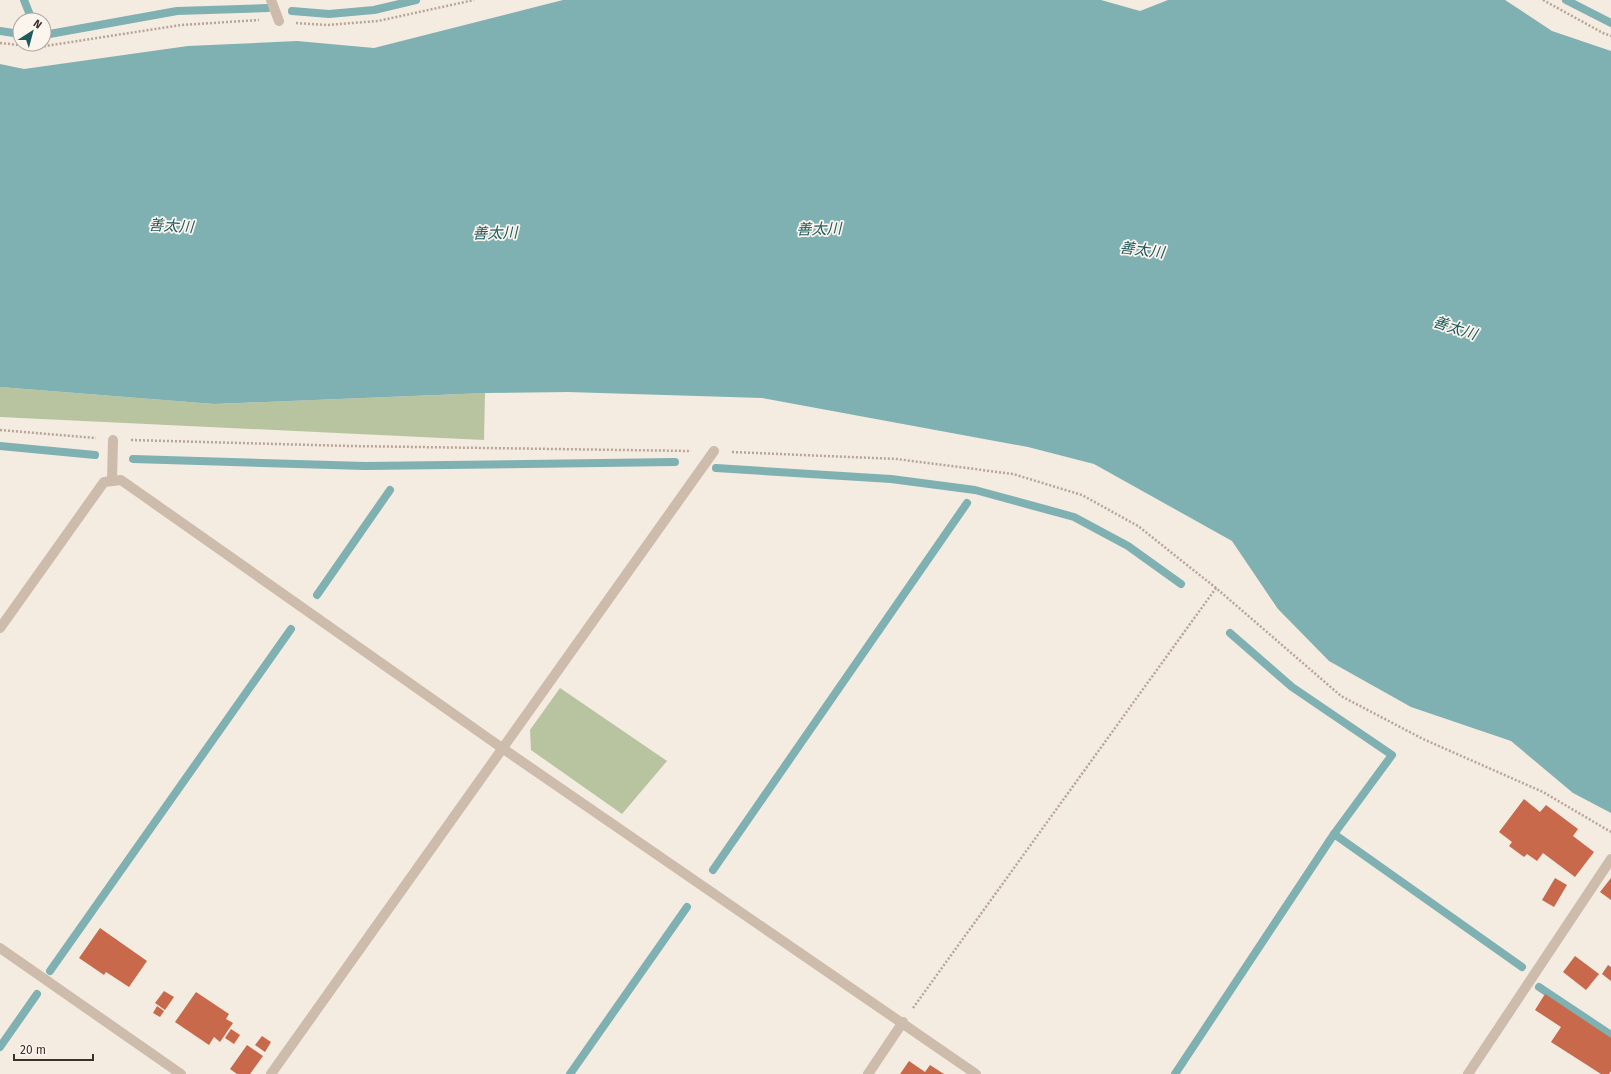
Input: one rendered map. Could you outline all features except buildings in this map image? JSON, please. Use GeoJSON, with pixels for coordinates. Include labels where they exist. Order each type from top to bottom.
{"type":"FeatureCollection","features":[{"type":"Feature","properties":{"kind":"street"},"geometry":{"type":"LineString","coordinates":[[271,0],[279,22]]}},
{"type":"Feature","properties":{"kind":"street"},"geometry":{"type":"LineString","coordinates":[[112,481],[113,440]]}},
{"type":"Feature","properties":{"kind":"street"},"geometry":{"type":"LineString","coordinates":[[271,1074],[714,451]]}},
{"type":"Feature","properties":{"kind":"street"},"geometry":{"type":"LineString","coordinates":[[0,628],[104,482],[121,480],[502,748],[976,1074]]}},
{"type":"Feature","properties":{"kind":"street"},"geometry":{"type":"LineString","coordinates":[[1468,1074],[1611,859]]}},
{"type":"Feature","properties":{"kind":"street"},"geometry":{"type":"LineString","coordinates":[[0,948],[181,1074]]}},
{"type":"Feature","properties":{"kind":"street"},"geometry":{"type":"LineString","coordinates":[[868,1074],[902,1022]]}},
{"type":"Feature","properties":{"kind":"path"},"geometry":{"type":"LineString","coordinates":[[0,43],[39,47],[181,25],[264,20],[326,25],[378,21],[474,0]]}},
{"type":"Feature","properties":{"kind":"path"},"geometry":{"type":"LineString","coordinates":[[1543,0],[1611,36]]}},
{"type":"Feature","properties":{"kind":"path"},"geometry":{"type":"LineString","coordinates":[[0,430],[113,440],[350,446],[714,451],[897,459],[1013,474],[1082,495],[1132,523],[1216,588],[1342,696],[1424,739],[1543,792],[1611,832]]}},
{"type":"Feature","properties":{"kind":"path"},"geometry":{"type":"LineString","coordinates":[[902,1022],[1216,588]]}},
{"type":"Feature","properties":{"kind":"green space"},"geometry":{"type":"Polygon","coordinates":[[[0,387],[214,404],[485,393],[484,440],[0,417],[0,387]]]}},
{"type":"Feature","properties":{"kind":"green space"},"geometry":{"type":"Polygon","coordinates":[[[560,688],[667,761],[622,814],[531,750],[530,730],[560,688]]]}},
{"type":"Feature","properties":{"kind":"water","name":"善太川"},"geometry":{"type":"Polygon","coordinates":[[[563,0],[1101,0],[1140,11],[1168,0],[1505,0],[1552,31],[1611,51],[1611,813],[1573,793],[1511,741],[1411,707],[1329,661],[1278,609],[1232,541],[1094,464],[1028,447],[762,398],[568,392],[485,393],[214,404],[0,387],[0,64],[24,69],[188,46],[297,41],[374,48],[563,0]]]}},
{"type":"Feature","properties":{"kind":"waterway"},"geometry":{"type":"LineString","coordinates":[[24,0],[29,12]]}},
{"type":"Feature","properties":{"kind":"waterway"},"geometry":{"type":"LineString","coordinates":[[292,11],[329,14],[374,10],[416,0]]}},
{"type":"Feature","properties":{"kind":"waterway"},"geometry":{"type":"LineString","coordinates":[[1566,0],[1611,23]]}},
{"type":"Feature","properties":{"kind":"waterway"},"geometry":{"type":"LineString","coordinates":[[52,34],[177,11],[268,8]]}},
{"type":"Feature","properties":{"kind":"waterway"},"geometry":{"type":"LineString","coordinates":[[0,31],[12,33]]}},
{"type":"Feature","properties":{"kind":"waterway"},"geometry":{"type":"LineString","coordinates":[[0,446],[95,455]]}},
{"type":"Feature","properties":{"kind":"waterway"},"geometry":{"type":"LineString","coordinates":[[133,459],[365,466],[675,462]]}},
{"type":"Feature","properties":{"kind":"waterway"},"geometry":{"type":"LineString","coordinates":[[716,468],[891,479],[975,490],[1074,517],[1128,546],[1181,584]]}},
{"type":"Feature","properties":{"kind":"waterway"},"geometry":{"type":"LineString","coordinates":[[317,595],[390,490]]}},
{"type":"Feature","properties":{"kind":"waterway"},"geometry":{"type":"LineString","coordinates":[[713,870],[967,503]]}},
{"type":"Feature","properties":{"kind":"waterway"},"geometry":{"type":"LineString","coordinates":[[50,971],[291,629]]}},
{"type":"Feature","properties":{"kind":"waterway"},"geometry":{"type":"LineString","coordinates":[[1230,633],[1292,687],[1392,755],[1334,834],[1522,967]]}},
{"type":"Feature","properties":{"kind":"waterway"},"geometry":{"type":"LineString","coordinates":[[1175,1074],[1334,834]]}},
{"type":"Feature","properties":{"kind":"waterway"},"geometry":{"type":"LineString","coordinates":[[570,1074],[687,907]]}},
{"type":"Feature","properties":{"kind":"waterway"},"geometry":{"type":"LineString","coordinates":[[1539,987],[1611,1035]]}},
{"type":"Feature","properties":{"kind":"waterway"},"geometry":{"type":"LineString","coordinates":[[0,1047],[37,994]]}}]}
